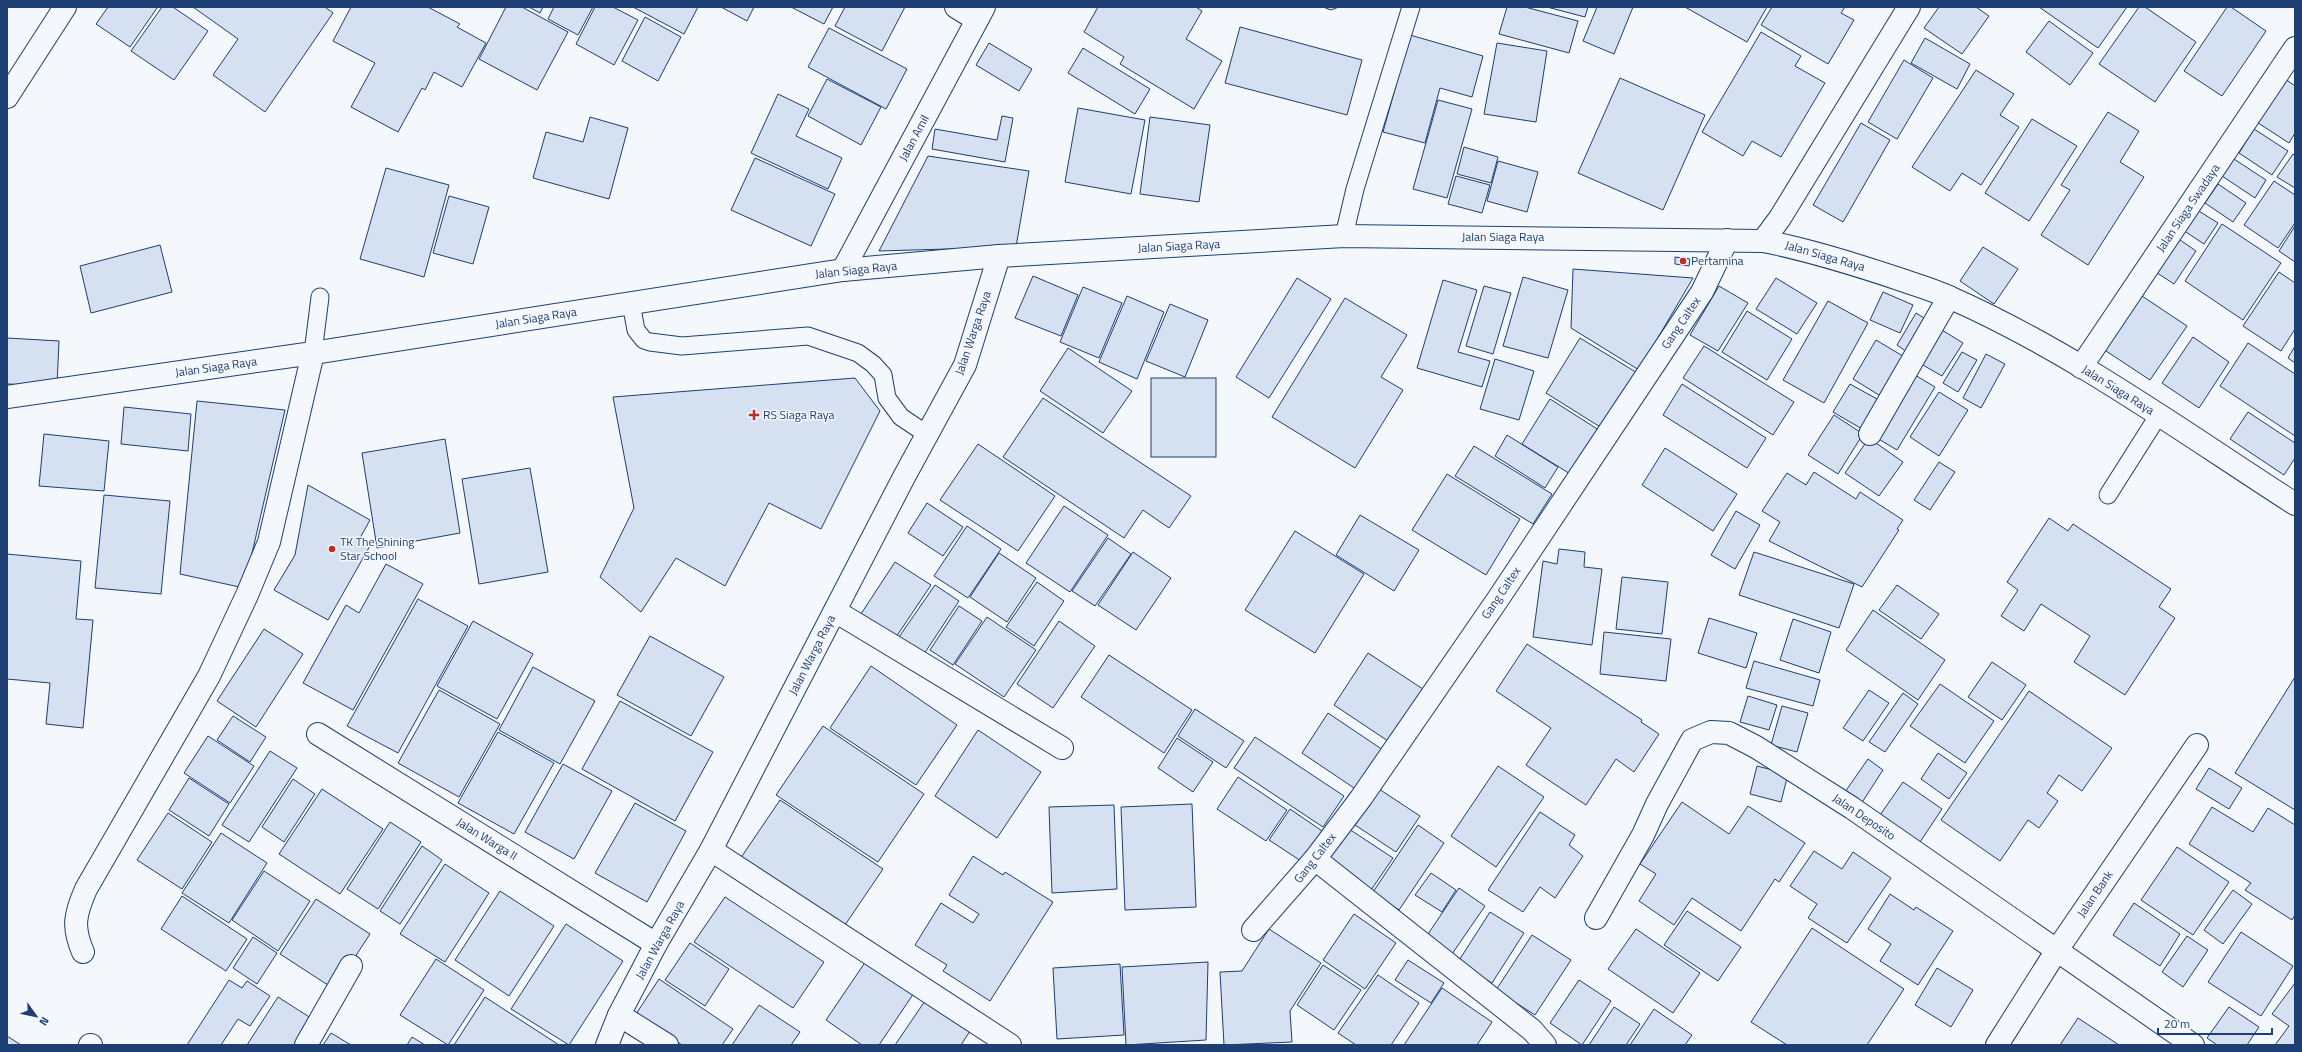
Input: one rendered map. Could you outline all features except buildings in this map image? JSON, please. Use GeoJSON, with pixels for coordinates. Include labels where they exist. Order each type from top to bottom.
{"type":"FeatureCollection","features":[{"type":"Feature","properties":{"kind":"street"},"geometry":{"type":"LineString","coordinates":[[7,97],[65,7]]}},
{"type":"Feature","properties":{"kind":"street"},"geometry":{"type":"LineString","coordinates":[[956,7],[981,14]]}},
{"type":"Feature","properties":{"kind":"street"},"geometry":{"type":"LineString","coordinates":[[1763,241],[1780,218],[1909,7]]}},
{"type":"Feature","properties":{"kind":"street","name":"Jalan Amil"},"geometry":{"type":"LineString","coordinates":[[843,270],[981,14]]}},
{"type":"Feature","properties":{"kind":"street","name":"Jalan Siaga Swadaya"},"geometry":{"type":"LineString","coordinates":[[2081,367],[2295,48]]}},
{"type":"Feature","properties":{"kind":"street","name":"Jalan Siaga Raya"},"geometry":{"type":"LineString","coordinates":[[7,397],[312,353],[843,270],[999,256],[1344,236],[1763,241],[1804,248],[1840,259],[1949,297],[1989,316],[2081,367],[2295,504]]}},
{"type":"Feature","properties":{"kind":"street","name":"Gang Caltex"},"geometry":{"type":"LineString","coordinates":[[1253,930],[1315,859],[1360,798],[1498,599],[1702,292],[1727,240]]}},
{"type":"Feature","properties":{"kind":"street","name":"Jalan Warga Raya"},"geometry":{"type":"LineString","coordinates":[[607,1045],[619,1015],[656,944],[712,850],[835,611],[965,365],[999,256]]}},
{"type":"Feature","properties":{"kind":"street"},"geometry":{"type":"LineString","coordinates":[[1870,434],[1949,297]]}},
{"type":"Feature","properties":{"kind":"street"},"geometry":{"type":"LineString","coordinates":[[83,952],[77,938],[76,920],[78,907],[86,889],[209,676],[269,542],[312,353]]}},
{"type":"Feature","properties":{"kind":"street"},"geometry":{"type":"LineString","coordinates":[[835,611],[1062,748]]}},
{"type":"Feature","properties":{"kind":"street","name":"Jalan Deposito"},"geometry":{"type":"LineString","coordinates":[[1596,918],[1643,835],[1657,804],[1692,740],[1711,732],[1729,733],[1756,747],[1852,808],[2193,1045]]}},
{"type":"Feature","properties":{"kind":"street","name":"Jalan Warga II"},"geometry":{"type":"LineString","coordinates":[[318,734],[656,944]]}},
{"type":"Feature","properties":{"kind":"street","name":"Jalan Bank"},"geometry":{"type":"LineString","coordinates":[[1997,1045],[2057,950],[2197,745]]}},
{"type":"Feature","properties":{"kind":"street"},"geometry":{"type":"LineString","coordinates":[[712,850],[1010,1045]]}},
{"type":"Feature","properties":{"kind":"street"},"geometry":{"type":"LineString","coordinates":[[1315,859],[1532,1030],[1545,1045]]}},
{"type":"Feature","properties":{"kind":"street"},"geometry":{"type":"LineString","coordinates":[[306,1045],[351,966]]}},
{"type":"Feature","properties":{"kind":"street"},"geometry":{"type":"LineString","coordinates":[[619,1015],[666,1045]]}},
{"type":"Feature","properties":{"kind":"lane"},"geometry":{"type":"LineString","coordinates":[[1344,236],[1355,189],[1411,7]]}},
{"type":"Feature","properties":{"kind":"lane"},"geometry":{"type":"LineString","coordinates":[[312,353],[320,297]]}},
{"type":"Feature","properties":{"kind":"lane"},"geometry":{"type":"LineString","coordinates":[[631,303],[636,330],[644,340],[650,342],[682,346],[808,336],[858,353],[873,364],[883,375],[887,398],[901,417],[928,435]]}},
{"type":"Feature","properties":{"kind":"lane"},"geometry":{"type":"LineString","coordinates":[[2108,495],[2158,416]]}},
{"type":"Feature","properties":{"kind":"place","name":"Pertamina"},"geometry":{"type":"Point","coordinates":[1683,261]}},
{"type":"Feature","properties":{"kind":"place","name":"RS Siaga Raya"},"geometry":{"type":"Point","coordinates":[754,415]}},
{"type":"Feature","properties":{"kind":"place","name":"TK The Shining Star School"},"geometry":{"type":"Point","coordinates":[332,549]}}]}
